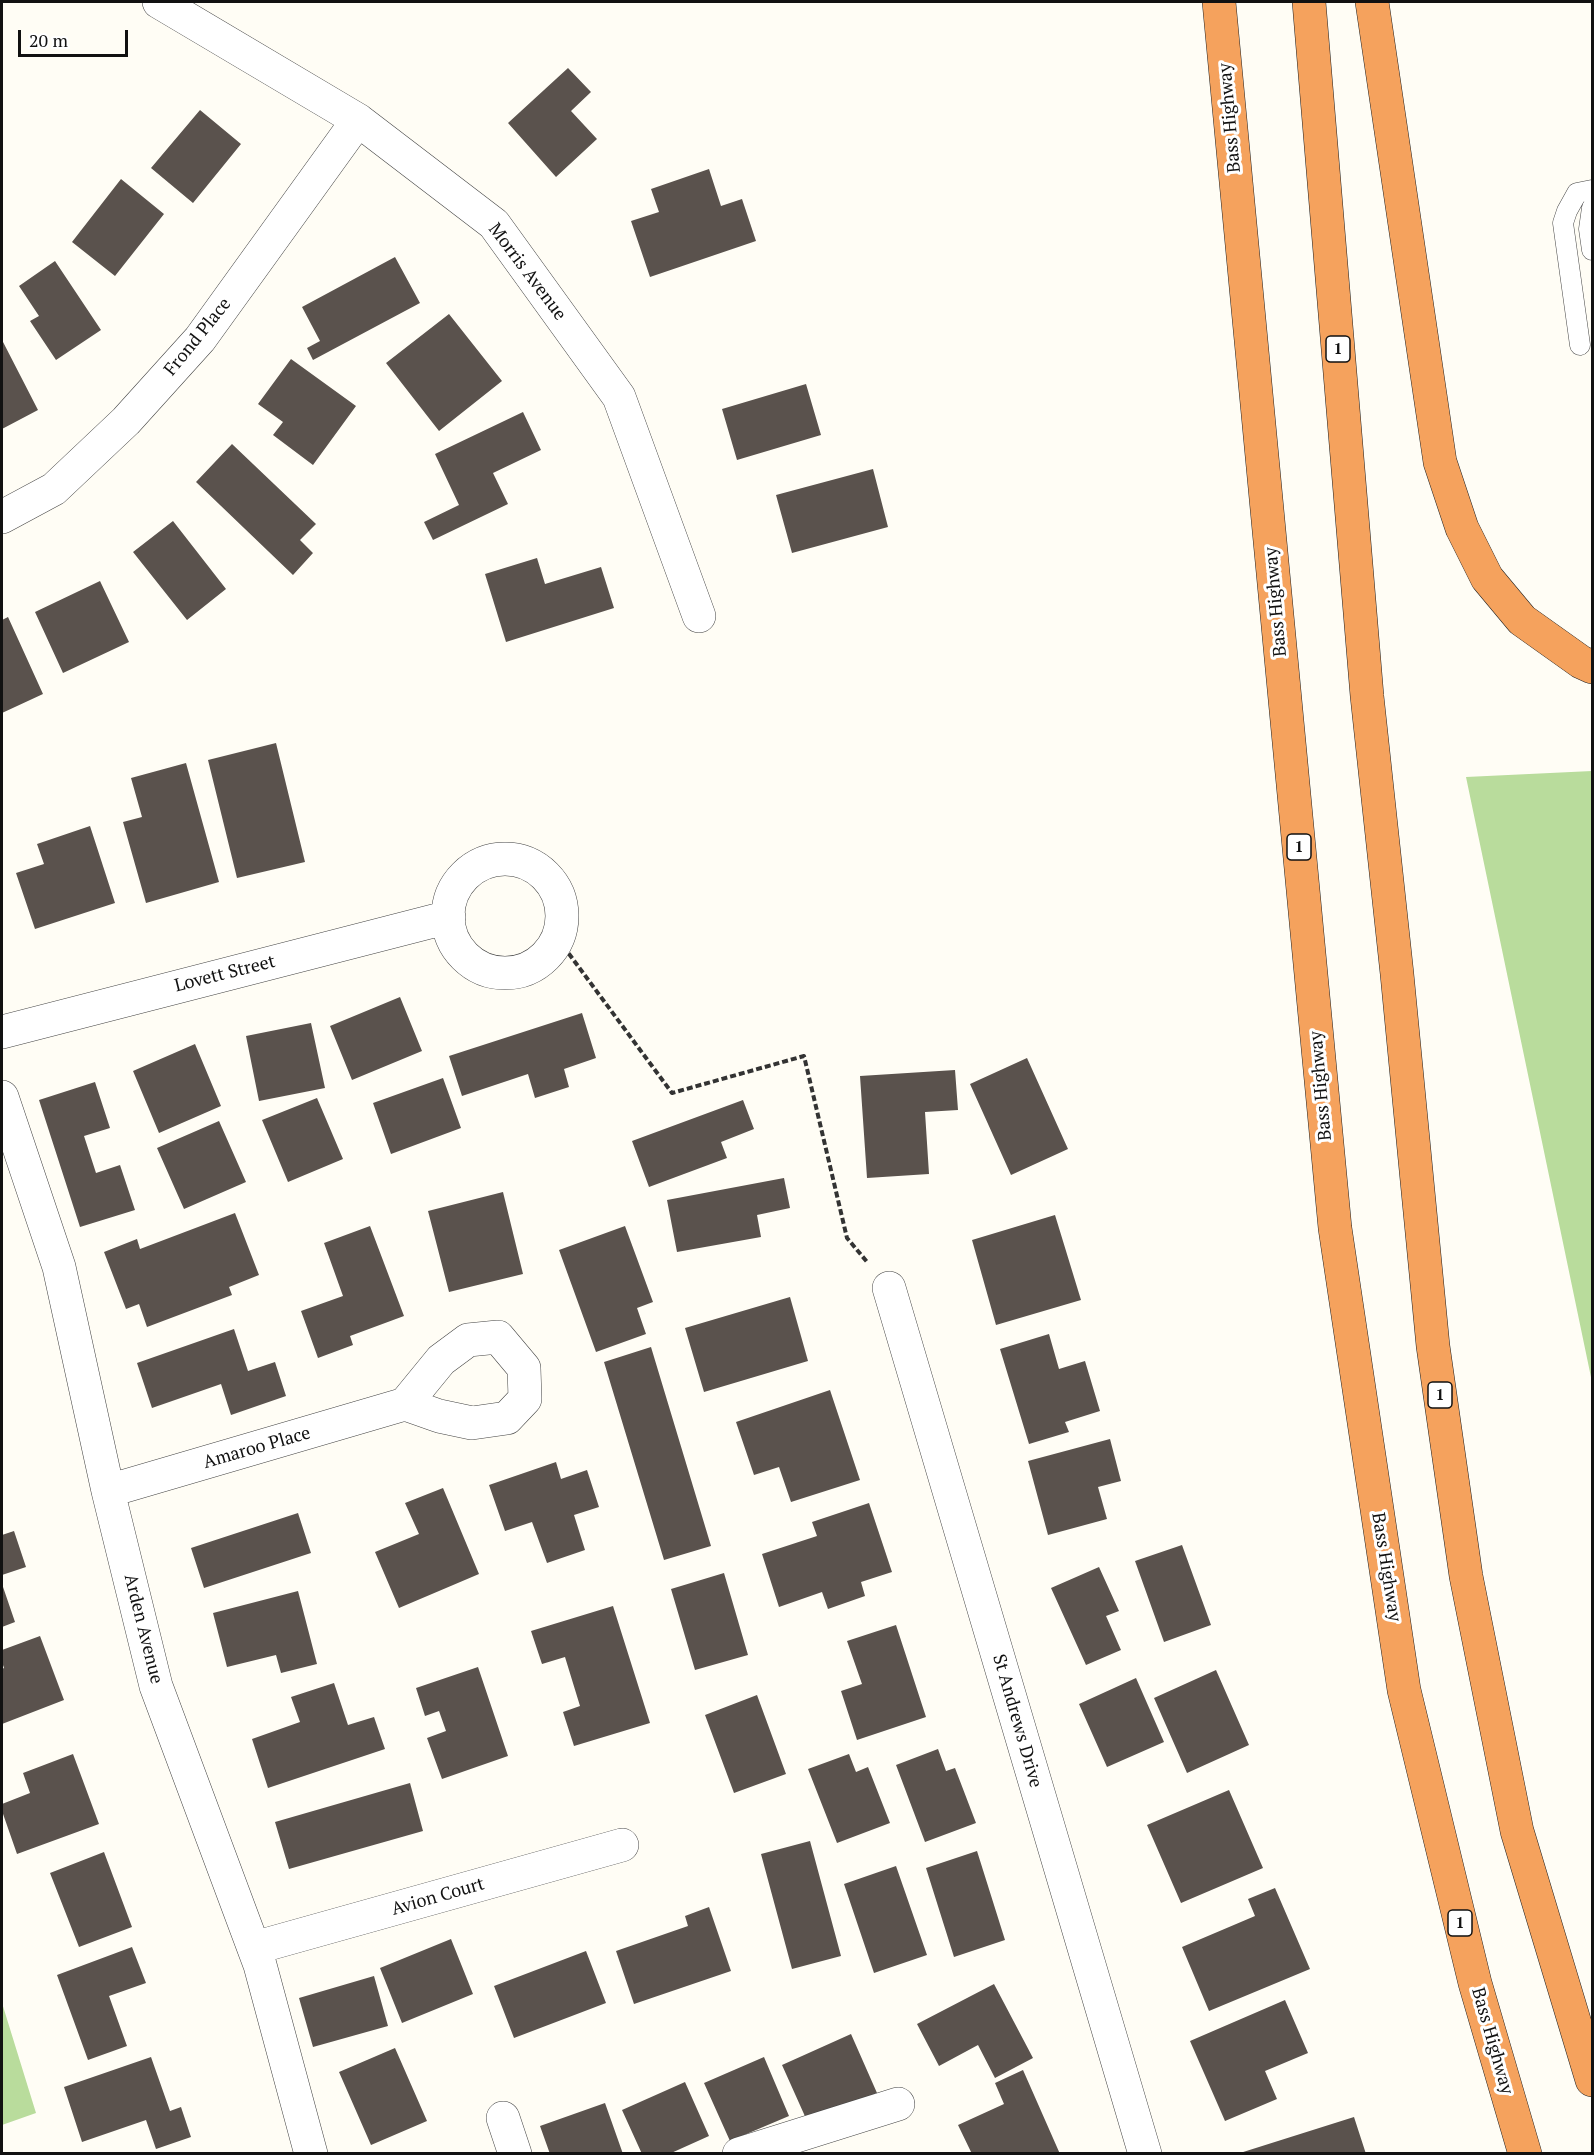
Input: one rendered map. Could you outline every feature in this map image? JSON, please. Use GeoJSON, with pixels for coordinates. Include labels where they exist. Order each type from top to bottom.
{"type":"FeatureCollection","features":[{"type":"Feature","properties":{"kind":"highway","name":"Bass Highway"},"geometry":{"type":"LineString","coordinates":[[1219,2],[1335,1228],[1404,1690],[1475,1983],[1525,2154]]}},
{"type":"Feature","properties":{"kind":"highway","name":"1"},"geometry":{"type":"LineString","coordinates":[[1310,2],[1367,696],[1433,1346],[1466,1576],[1517,1831],[1593,2080]]}},
{"type":"Feature","properties":{"kind":"highway"},"geometry":{"type":"LineString","coordinates":[[1372,2],[1440,462],[1462,528],[1487,578],[1522,620],[1593,668]]}},
{"type":"Feature","properties":{"kind":"street","name":"Morris Avenue"},"geometry":{"type":"LineString","coordinates":[[159,2],[358,120],[494,224],[619,397],[699,616]]}},
{"type":"Feature","properties":{"kind":"street","name":"Frond Place"},"geometry":{"type":"LineString","coordinates":[[2,517],[54,489],[141,405],[200,339],[358,120]]}},
{"type":"Feature","properties":{"kind":"street"},"geometry":{"type":"LineString","coordinates":[[505,859],[524,862],[541,871],[554,885],[562,912],[558,939],[548,955],[534,966],[516,973],[498,973],[480,968],[465,957],[454,942],[448,923],[449,904],[457,886],[469,872],[486,862],[505,859]]}},
{"type":"Feature","properties":{"kind":"street","name":"Lovett Street"},"geometry":{"type":"LineString","coordinates":[[2,1032],[449,917]]}},
{"type":"Feature","properties":{"kind":"street","name":"Arden Avenue"},"geometry":{"type":"LineString","coordinates":[[2,1097],[59,1267],[108,1491],[156,1686],[254,1948],[311,2154]]}},
{"type":"Feature","properties":{"kind":"street","name":"St Andrews Drive"},"geometry":{"type":"LineString","coordinates":[[889,1288],[1145,2154]]}},
{"type":"Feature","properties":{"kind":"street","name":"Amaroo Place"},"geometry":{"type":"LineString","coordinates":[[108,1491],[405,1404]]}},
{"type":"Feature","properties":{"kind":"street","name":"Avion Court"},"geometry":{"type":"LineString","coordinates":[[254,1948],[622,1845]]}},
{"type":"Feature","properties":{"kind":"street"},"geometry":{"type":"LineString","coordinates":[[739,2154],[898,2104]]}},
{"type":"Feature","properties":{"kind":"street"},"geometry":{"type":"LineString","coordinates":[[503,2118],[515,2154]]}},
{"type":"Feature","properties":{"kind":"lane"},"geometry":{"type":"LineString","coordinates":[[1580,345],[1563,223],[1578,193],[1593,190]]}},
{"type":"Feature","properties":{"kind":"lane"},"geometry":{"type":"LineString","coordinates":[[1593,208],[1589,228],[1593,250]]}},
{"type":"Feature","properties":{"kind":"path"},"geometry":{"type":"LineString","coordinates":[[558,939],[672,1093],[804,1056],[847,1238],[889,1288]]}},
{"type":"Feature","properties":{"kind":"green space"},"geometry":{"type":"Polygon","coordinates":[[[1592,771],[1592,1382],[1466,777],[1592,771]]]}},
{"type":"Feature","properties":{"kind":"green space"},"geometry":{"type":"Polygon","coordinates":[[[2,2003],[36,2113],[2,2125],[2,2003]]]}},
{"type":"Feature","properties":{"kind":"building"},"geometry":{"type":"Polygon","coordinates":[[[568,68],[591,92],[571,111],[597,139],[556,177],[508,123],[568,68]]]}},
{"type":"Feature","properties":{"kind":"building"},"geometry":{"type":"Polygon","coordinates":[[[200,110],[241,144],[193,203],[151,168],[200,110]]]}},
{"type":"Feature","properties":{"kind":"building"},"geometry":{"type":"Polygon","coordinates":[[[709,169],[721,206],[742,199],[756,241],[650,277],[631,221],[659,212],[651,189],[709,169]]]}},
{"type":"Feature","properties":{"kind":"building"},"geometry":{"type":"Polygon","coordinates":[[[121,179],[164,214],[115,276],[72,242],[121,179]]]}},
{"type":"Feature","properties":{"kind":"building"},"geometry":{"type":"Polygon","coordinates":[[[395,257],[420,303],[313,360],[307,348],[320,341],[302,307],[395,257]]]}},
{"type":"Feature","properties":{"kind":"building"},"geometry":{"type":"Polygon","coordinates":[[[55,261],[101,330],[56,360],[30,321],[39,316],[19,286],[55,261]]]}},
{"type":"Feature","properties":{"kind":"building"},"geometry":{"type":"Polygon","coordinates":[[[449,314],[502,381],[439,431],[386,363],[449,314]]]}},
{"type":"Feature","properties":{"kind":"building"},"geometry":{"type":"Polygon","coordinates":[[[2,340],[38,410],[2,429],[2,340]]]}},
{"type":"Feature","properties":{"kind":"building"},"geometry":{"type":"Polygon","coordinates":[[[291,359],[356,406],[313,465],[273,435],[283,422],[258,404],[291,359]]]}},
{"type":"Feature","properties":{"kind":"building"},"geometry":{"type":"Polygon","coordinates":[[[806,384],[821,435],[737,460],[722,409],[806,384]]]}},
{"type":"Feature","properties":{"kind":"building"},"geometry":{"type":"Polygon","coordinates":[[[523,412],[541,450],[493,473],[508,504],[433,540],[424,522],[459,505],[435,454],[523,412]]]}},
{"type":"Feature","properties":{"kind":"building"},"geometry":{"type":"Polygon","coordinates":[[[232,444],[316,524],[300,540],[313,553],[293,575],[196,482],[232,444]]]}},
{"type":"Feature","properties":{"kind":"building"},"geometry":{"type":"Polygon","coordinates":[[[873,469],[888,527],[792,553],[776,495],[873,469]]]}},
{"type":"Feature","properties":{"kind":"building"},"geometry":{"type":"Polygon","coordinates":[[[173,521],[226,589],[187,620],[133,552],[173,521]]]}},
{"type":"Feature","properties":{"kind":"building"},"geometry":{"type":"Polygon","coordinates":[[[537,558],[545,584],[601,567],[614,608],[506,642],[485,574],[537,558]]]}},
{"type":"Feature","properties":{"kind":"building"},"geometry":{"type":"Polygon","coordinates":[[[100,581],[129,642],[63,673],[35,612],[100,581]]]}},
{"type":"Feature","properties":{"kind":"building"},"geometry":{"type":"Polygon","coordinates":[[[8,617],[43,694],[2,713],[2,620],[8,617]]]}},
{"type":"Feature","properties":{"kind":"building"},"geometry":{"type":"Polygon","coordinates":[[[276,743],[305,862],[237,878],[208,760],[276,743]]]}},
{"type":"Feature","properties":{"kind":"building"},"geometry":{"type":"Polygon","coordinates":[[[186,763],[219,882],[146,903],[123,822],[142,817],[131,778],[186,763]]]}},
{"type":"Feature","properties":{"kind":"building"},"geometry":{"type":"Polygon","coordinates":[[[90,826],[115,903],[35,929],[16,873],[44,864],[37,844],[90,826]]]}},
{"type":"Feature","properties":{"kind":"building"},"geometry":{"type":"Polygon","coordinates":[[[400,997],[422,1051],[352,1080],[330,1026],[400,997]]]}},
{"type":"Feature","properties":{"kind":"building"},"geometry":{"type":"Polygon","coordinates":[[[582,1013],[596,1058],[564,1069],[569,1087],[535,1098],[528,1074],[462,1096],[449,1056],[582,1013]]]}},
{"type":"Feature","properties":{"kind":"building"},"geometry":{"type":"Polygon","coordinates":[[[311,1023],[325,1088],[259,1101],[246,1036],[311,1023]]]}},
{"type":"Feature","properties":{"kind":"building"},"geometry":{"type":"Polygon","coordinates":[[[195,1044],[221,1106],[159,1133],[133,1071],[195,1044]]]}},
{"type":"Feature","properties":{"kind":"building"},"geometry":{"type":"Polygon","coordinates":[[[1027,1058],[1068,1149],[1011,1175],[970,1084],[1027,1058]]]}},
{"type":"Feature","properties":{"kind":"building"},"geometry":{"type":"Polygon","coordinates":[[[955,1070],[958,1110],[925,1112],[929,1174],[867,1178],[860,1076],[955,1070]]]}},
{"type":"Feature","properties":{"kind":"building"},"geometry":{"type":"Polygon","coordinates":[[[443,1078],[461,1128],[391,1154],[373,1103],[443,1078]]]}},
{"type":"Feature","properties":{"kind":"building"},"geometry":{"type":"Polygon","coordinates":[[[95,1082],[110,1128],[84,1136],[96,1173],[120,1165],[135,1210],[80,1227],[39,1100],[95,1082]]]}},
{"type":"Feature","properties":{"kind":"building"},"geometry":{"type":"Polygon","coordinates":[[[317,1098],[343,1159],[288,1182],[262,1120],[317,1098]]]}},
{"type":"Feature","properties":{"kind":"building"},"geometry":{"type":"Polygon","coordinates":[[[743,1100],[754,1129],[721,1142],[727,1158],[649,1187],[632,1141],[743,1100]]]}},
{"type":"Feature","properties":{"kind":"building"},"geometry":{"type":"Polygon","coordinates":[[[219,1121],[246,1182],[184,1209],[157,1148],[219,1121]]]}},
{"type":"Feature","properties":{"kind":"building"},"geometry":{"type":"Polygon","coordinates":[[[784,1178],[790,1208],[757,1215],[761,1237],[677,1252],[667,1200],[784,1178]]]}},
{"type":"Feature","properties":{"kind":"building"},"geometry":{"type":"Polygon","coordinates":[[[503,1192],[523,1274],[449,1292],[428,1211],[503,1192]]]}},
{"type":"Feature","properties":{"kind":"building"},"geometry":{"type":"Polygon","coordinates":[[[235,1213],[259,1275],[229,1287],[232,1295],[147,1327],[139,1304],[126,1309],[104,1252],[137,1239],[140,1249],[235,1213]]]}},
{"type":"Feature","properties":{"kind":"building"},"geometry":{"type":"Polygon","coordinates":[[[1055,1215],[1081,1300],[996,1325],[972,1240],[1055,1215]]]}},
{"type":"Feature","properties":{"kind":"building"},"geometry":{"type":"Polygon","coordinates":[[[370,1226],[404,1316],[350,1336],[353,1345],[318,1358],[301,1311],[343,1296],[324,1243],[370,1226]]]}},
{"type":"Feature","properties":{"kind":"building"},"geometry":{"type":"Polygon","coordinates":[[[625,1226],[653,1302],[637,1308],[646,1334],[596,1352],[559,1250],[625,1226]]]}},
{"type":"Feature","properties":{"kind":"building"},"geometry":{"type":"Polygon","coordinates":[[[790,1297],[808,1361],[704,1392],[685,1328],[790,1297]]]}},
{"type":"Feature","properties":{"kind":"building"},"geometry":{"type":"Polygon","coordinates":[[[234,1329],[248,1371],[275,1362],[286,1396],[231,1415],[221,1384],[152,1408],[137,1363],[234,1329]]]}},
{"type":"Feature","properties":{"kind":"building"},"geometry":{"type":"Polygon","coordinates":[[[1049,1334],[1059,1369],[1085,1361],[1100,1411],[1065,1422],[1069,1432],[1029,1444],[1000,1349],[1049,1334]]]}},
{"type":"Feature","properties":{"kind":"building"},"geometry":{"type":"Polygon","coordinates":[[[651,1347],[711,1546],[664,1560],[604,1362],[651,1347]]]}},
{"type":"Feature","properties":{"kind":"building"},"geometry":{"type":"Polygon","coordinates":[[[830,1390],[860,1480],[791,1502],[779,1467],[754,1475],[736,1422],[830,1390]]]}},
{"type":"Feature","properties":{"kind":"building"},"geometry":{"type":"Polygon","coordinates":[[[1110,1439],[1121,1481],[1098,1487],[1107,1519],[1048,1535],[1028,1461],[1110,1439]]]}},
{"type":"Feature","properties":{"kind":"building"},"geometry":{"type":"Polygon","coordinates":[[[556,1462],[561,1479],[587,1470],[599,1507],[574,1515],[585,1550],[547,1563],[532,1522],[505,1531],[489,1485],[556,1462]]]}},
{"type":"Feature","properties":{"kind":"building"},"geometry":{"type":"Polygon","coordinates":[[[443,1488],[479,1574],[399,1608],[375,1552],[419,1534],[405,1503],[443,1488]]]}},
{"type":"Feature","properties":{"kind":"building"},"geometry":{"type":"Polygon","coordinates":[[[869,1503],[892,1572],[861,1582],[865,1596],[828,1609],[822,1592],[779,1607],[762,1554],[817,1536],[812,1522],[869,1503]]]}},
{"type":"Feature","properties":{"kind":"building"},"geometry":{"type":"Polygon","coordinates":[[[298,1513],[311,1553],[204,1588],[191,1548],[298,1513]]]}},
{"type":"Feature","properties":{"kind":"building"},"geometry":{"type":"Polygon","coordinates":[[[14,1531],[26,1567],[2,1575],[2,1535],[14,1531]]]}},
{"type":"Feature","properties":{"kind":"building"},"geometry":{"type":"Polygon","coordinates":[[[1182,1545],[1211,1625],[1164,1642],[1135,1561],[1182,1545]]]}},
{"type":"Feature","properties":{"kind":"building"},"geometry":{"type":"Polygon","coordinates":[[[1099,1567],[1119,1611],[1106,1616],[1121,1650],[1086,1665],[1051,1588],[1099,1567]]]}},
{"type":"Feature","properties":{"kind":"building"},"geometry":{"type":"Polygon","coordinates":[[[724,1573],[748,1655],[695,1670],[671,1589],[724,1573]]]}},
{"type":"Feature","properties":{"kind":"building"},"geometry":{"type":"Polygon","coordinates":[[[2,1584],[15,1622],[2,1627],[2,1584]]]}},
{"type":"Feature","properties":{"kind":"building"},"geometry":{"type":"Polygon","coordinates":[[[298,1591],[317,1664],[281,1673],[276,1655],[227,1667],[213,1613],[298,1591]]]}},
{"type":"Feature","properties":{"kind":"building"},"geometry":{"type":"Polygon","coordinates":[[[613,1606],[650,1723],[574,1746],[563,1712],[580,1706],[565,1657],[542,1664],[531,1631],[613,1606]]]}},
{"type":"Feature","properties":{"kind":"building"},"geometry":{"type":"Polygon","coordinates":[[[896,1625],[926,1717],[857,1740],[841,1691],[862,1684],[847,1641],[896,1625]]]}},
{"type":"Feature","properties":{"kind":"building"},"geometry":{"type":"Polygon","coordinates":[[[40,1636],[64,1700],[2,1724],[2,1669],[4,1668],[2,1650],[40,1636]]]}},
{"type":"Feature","properties":{"kind":"building"},"geometry":{"type":"Polygon","coordinates":[[[478,1667],[508,1756],[442,1779],[427,1738],[446,1731],[439,1711],[425,1716],[416,1688],[478,1667]]]}},
{"type":"Feature","properties":{"kind":"building"},"geometry":{"type":"Polygon","coordinates":[[[1216,1670],[1249,1745],[1187,1773],[1154,1698],[1216,1670]]]}},
{"type":"Feature","properties":{"kind":"building"},"geometry":{"type":"Polygon","coordinates":[[[1136,1678],[1164,1742],[1107,1767],[1079,1704],[1136,1678]]]}},
{"type":"Feature","properties":{"kind":"building"},"geometry":{"type":"Polygon","coordinates":[[[334,1683],[348,1725],[374,1717],[385,1749],[268,1788],[252,1739],[300,1722],[291,1697],[334,1683]]]}},
{"type":"Feature","properties":{"kind":"building"},"geometry":{"type":"Polygon","coordinates":[[[757,1695],[786,1774],[734,1793],[705,1715],[757,1695]]]}},
{"type":"Feature","properties":{"kind":"building"},"geometry":{"type":"Polygon","coordinates":[[[938,1749],[946,1771],[955,1768],[976,1823],[925,1842],[896,1765],[938,1749]]]}},
{"type":"Feature","properties":{"kind":"building"},"geometry":{"type":"Polygon","coordinates":[[[73,1754],[99,1824],[17,1854],[2,1811],[2,1804],[30,1793],[23,1773],[73,1754]]]}},
{"type":"Feature","properties":{"kind":"building"},"geometry":{"type":"Polygon","coordinates":[[[849,1754],[856,1772],[868,1767],[890,1823],[837,1843],[808,1769],[849,1754]]]}},
{"type":"Feature","properties":{"kind":"building"},"geometry":{"type":"Polygon","coordinates":[[[410,1783],[423,1831],[289,1869],[275,1822],[410,1783]]]}},
{"type":"Feature","properties":{"kind":"building"},"geometry":{"type":"Polygon","coordinates":[[[1229,1790],[1263,1868],[1181,1903],[1147,1825],[1229,1790]]]}},
{"type":"Feature","properties":{"kind":"building"},"geometry":{"type":"Polygon","coordinates":[[[810,1841],[841,1956],[792,1969],[761,1854],[810,1841]]]}},
{"type":"Feature","properties":{"kind":"building"},"geometry":{"type":"Polygon","coordinates":[[[977,1851],[1005,1940],[954,1957],[926,1868],[977,1851]]]}},
{"type":"Feature","properties":{"kind":"building"},"geometry":{"type":"Polygon","coordinates":[[[104,1852],[132,1927],[79,1947],[50,1873],[104,1852]]]}},
{"type":"Feature","properties":{"kind":"building"},"geometry":{"type":"Polygon","coordinates":[[[896,1866],[927,1955],[874,1973],[844,1884],[896,1866]]]}},
{"type":"Feature","properties":{"kind":"building"},"geometry":{"type":"Polygon","coordinates":[[[1275,1888],[1310,1969],[1209,2011],[1182,1947],[1255,1916],[1248,1899],[1275,1888]]]}},
{"type":"Feature","properties":{"kind":"building"},"geometry":{"type":"Polygon","coordinates":[[[709,1907],[731,1971],[634,2004],[616,1951],[688,1926],[685,1916],[709,1907]]]}},
{"type":"Feature","properties":{"kind":"building"},"geometry":{"type":"Polygon","coordinates":[[[451,1939],[473,1994],[402,2023],[380,1968],[451,1939]]]}},
{"type":"Feature","properties":{"kind":"building"},"geometry":{"type":"Polygon","coordinates":[[[132,1947],[146,1983],[109,1996],[127,2046],[88,2060],[57,1975],[132,1947]]]}},
{"type":"Feature","properties":{"kind":"building"},"geometry":{"type":"Polygon","coordinates":[[[586,1951],[606,2003],[514,2038],[494,1986],[586,1951]]]}},
{"type":"Feature","properties":{"kind":"building"},"geometry":{"type":"Polygon","coordinates":[[[374,1976],[388,2026],[313,2047],[299,1998],[374,1976]]]}},
{"type":"Feature","properties":{"kind":"building"},"geometry":{"type":"Polygon","coordinates":[[[994,1984],[1033,2058],[995,2078],[978,2045],[939,2066],[917,2024],[994,1984]]]}},
{"type":"Feature","properties":{"kind":"building"},"geometry":{"type":"Polygon","coordinates":[[[1285,2000],[1308,2053],[1265,2071],[1277,2099],[1225,2121],[1190,2041],[1285,2000]]]}},
{"type":"Feature","properties":{"kind":"building"},"geometry":{"type":"Polygon","coordinates":[[[851,2034],[877,2093],[808,2123],[782,2065],[851,2034]]]}},
{"type":"Feature","properties":{"kind":"building"},"geometry":{"type":"Polygon","coordinates":[[[395,2048],[427,2121],[371,2145],[339,2072],[395,2048]]]}},
{"type":"Feature","properties":{"kind":"building"},"geometry":{"type":"Polygon","coordinates":[[[151,2057],[170,2111],[181,2107],[191,2137],[156,2149],[146,2120],[82,2142],[64,2087],[151,2057]]]}},
{"type":"Feature","properties":{"kind":"building"},"geometry":{"type":"Polygon","coordinates":[[[764,2057],[789,2116],[730,2141],[704,2083],[764,2057]]]}},
{"type":"Feature","properties":{"kind":"building"},"geometry":{"type":"Polygon","coordinates":[[[1023,2070],[1060,2154],[972,2154],[958,2125],[1004,2104],[995,2083],[1023,2070]]]}},
{"type":"Feature","properties":{"kind":"building"},"geometry":{"type":"Polygon","coordinates":[[[685,2082],[709,2136],[669,2154],[642,2154],[622,2110],[685,2082]]]}},
{"type":"Feature","properties":{"kind":"building"},"geometry":{"type":"Polygon","coordinates":[[[605,2103],[623,2154],[550,2154],[540,2126],[605,2103]]]}},
{"type":"Feature","properties":{"kind":"building"},"geometry":{"type":"Polygon","coordinates":[[[1354,2117],[1366,2154],[1240,2154],[1240,2153],[1354,2117]]]}}]}
